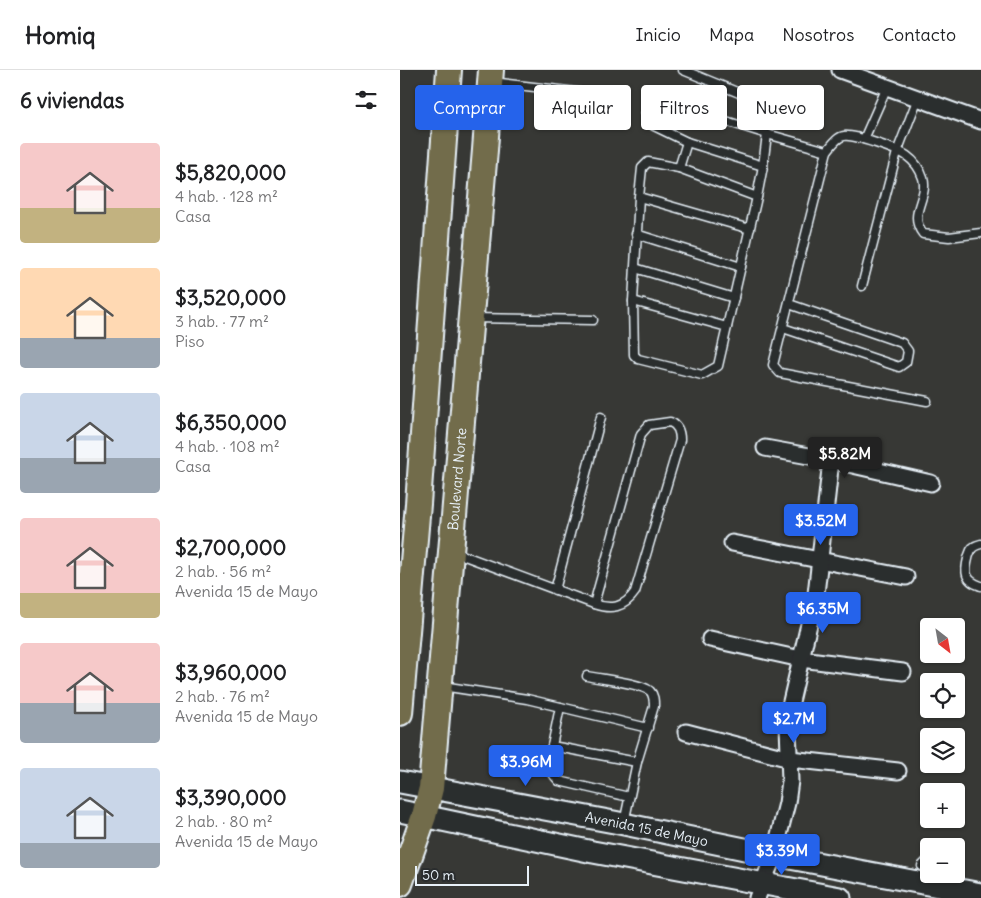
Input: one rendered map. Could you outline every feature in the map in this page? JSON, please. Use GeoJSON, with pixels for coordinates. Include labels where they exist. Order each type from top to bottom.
{"type":"FeatureCollection","features":[{"type":"Feature","properties":{"kind":"main road"},"geometry":{"type":"LineString","coordinates":[[400,713],[403,644],[449,70]]}},
{"type":"Feature","properties":{"kind":"main road","name":"Boulevard Norte"},"geometry":{"type":"LineString","coordinates":[[400,884],[424,816],[431,788],[490,76]]}},
{"type":"Feature","properties":{"kind":"main road","name":"Avenida 15 de Mayo"},"geometry":{"type":"LineString","coordinates":[[400,782],[624,824],[774,855],[920,875]]}},
{"type":"Feature","properties":{"kind":"main road"},"geometry":{"type":"LineString","coordinates":[[400,811],[592,852],[759,891],[840,898]]}},
{"type":"Feature","properties":{"kind":"main road","name":"Avenida 15 de Mayo"},"geometry":{"type":"LineString","coordinates":[[963,883],[981,894]]}},
{"type":"Feature","properties":{"kind":"street"},"geometry":{"type":"LineString","coordinates":[[843,71],[981,121]]}},
{"type":"Feature","properties":{"kind":"street"},"geometry":{"type":"LineString","coordinates":[[765,448],[831,460],[931,483]]}},
{"type":"Feature","properties":{"kind":"street"},"geometry":{"type":"LineString","coordinates":[[759,891],[774,855],[788,802],[790,758],[788,726],[790,706],[816,594],[831,460]]}},
{"type":"Feature","properties":{"kind":"street"},"geometry":{"type":"LineString","coordinates":[[732,543],[906,577]]}},
{"type":"Feature","properties":{"kind":"street"},"geometry":{"type":"LineString","coordinates":[[710,639],[801,659],[903,672]]}},
{"type":"Feature","properties":{"kind":"street"},"geometry":{"type":"LineString","coordinates":[[686,732],[790,758],[898,771]]}},
{"type":"Feature","properties":{"kind":"lane"},"geometry":{"type":"LineString","coordinates":[[684,70],[749,97],[759,111],[767,134],[763,166],[757,197],[750,229],[718,366],[702,375],[638,359],[634,355],[633,301],[636,234],[642,168],[648,162],[679,168],[757,197]]}},
{"type":"Feature","properties":{"kind":"lane"},"geometry":{"type":"LineString","coordinates":[[490,76],[542,85]]}},
{"type":"Feature","properties":{"kind":"lane"},"geometry":{"type":"LineString","coordinates":[[864,140],[887,87]]}},
{"type":"Feature","properties":{"kind":"lane"},"geometry":{"type":"LineString","coordinates":[[862,286],[897,152],[918,98]]}},
{"type":"Feature","properties":{"kind":"lane"},"geometry":{"type":"LineString","coordinates":[[763,166],[687,142],[654,126],[646,113],[654,102],[675,105],[827,151]]}},
{"type":"Feature","properties":{"kind":"lane"},"geometry":{"type":"LineString","coordinates":[[927,400],[780,373],[773,365],[827,151],[839,138],[846,135],[906,155],[916,164],[923,179],[923,193],[916,221],[917,227],[923,234],[949,237],[981,233]]}},
{"type":"Feature","properties":{"kind":"lane"},"geometry":{"type":"LineString","coordinates":[[679,168],[687,142]]}},
{"type":"Feature","properties":{"kind":"lane"},"geometry":{"type":"LineString","coordinates":[[639,196],[750,229]]}},
{"type":"Feature","properties":{"kind":"lane"},"geometry":{"type":"LineString","coordinates":[[636,234],[741,266]]}},
{"type":"Feature","properties":{"kind":"lane"},"geometry":{"type":"LineString","coordinates":[[635,268],[734,298]]}},
{"type":"Feature","properties":{"kind":"lane"},"geometry":{"type":"LineString","coordinates":[[633,301],[727,327]]}},
{"type":"Feature","properties":{"kind":"lane"},"geometry":{"type":"LineString","coordinates":[[783,328],[899,366],[906,362],[908,351],[902,343],[789,304]]}},
{"type":"Feature","properties":{"kind":"lane"},"geometry":{"type":"LineString","coordinates":[[471,318],[593,320]]}},
{"type":"Feature","properties":{"kind":"lane"},"geometry":{"type":"LineString","coordinates":[[555,590],[601,417]]}},
{"type":"Feature","properties":{"kind":"lane"},"geometry":{"type":"LineString","coordinates":[[452,551],[555,590],[605,608],[613,608],[629,601],[635,592],[680,440],[680,434],[674,424],[670,422],[649,425],[641,434],[594,604]]}},
{"type":"Feature","properties":{"kind":"lane"},"geometry":{"type":"LineString","coordinates":[[981,544],[971,550],[966,571],[967,577],[972,582],[981,586]]}},
{"type":"Feature","properties":{"kind":"lane"},"geometry":{"type":"LineString","coordinates":[[586,676],[637,685],[651,692],[654,698],[654,706],[637,762],[624,824]]}},
{"type":"Feature","properties":{"kind":"lane"},"geometry":{"type":"LineString","coordinates":[[440,686],[527,699],[648,728]]}},
{"type":"Feature","properties":{"kind":"lane"},"geometry":{"type":"LineString","coordinates":[[560,707],[549,764],[550,773],[559,782],[629,797]]}},
{"type":"Feature","properties":{"kind":"lane"},"geometry":{"type":"LineString","coordinates":[[552,746],[637,762]]}}]}
